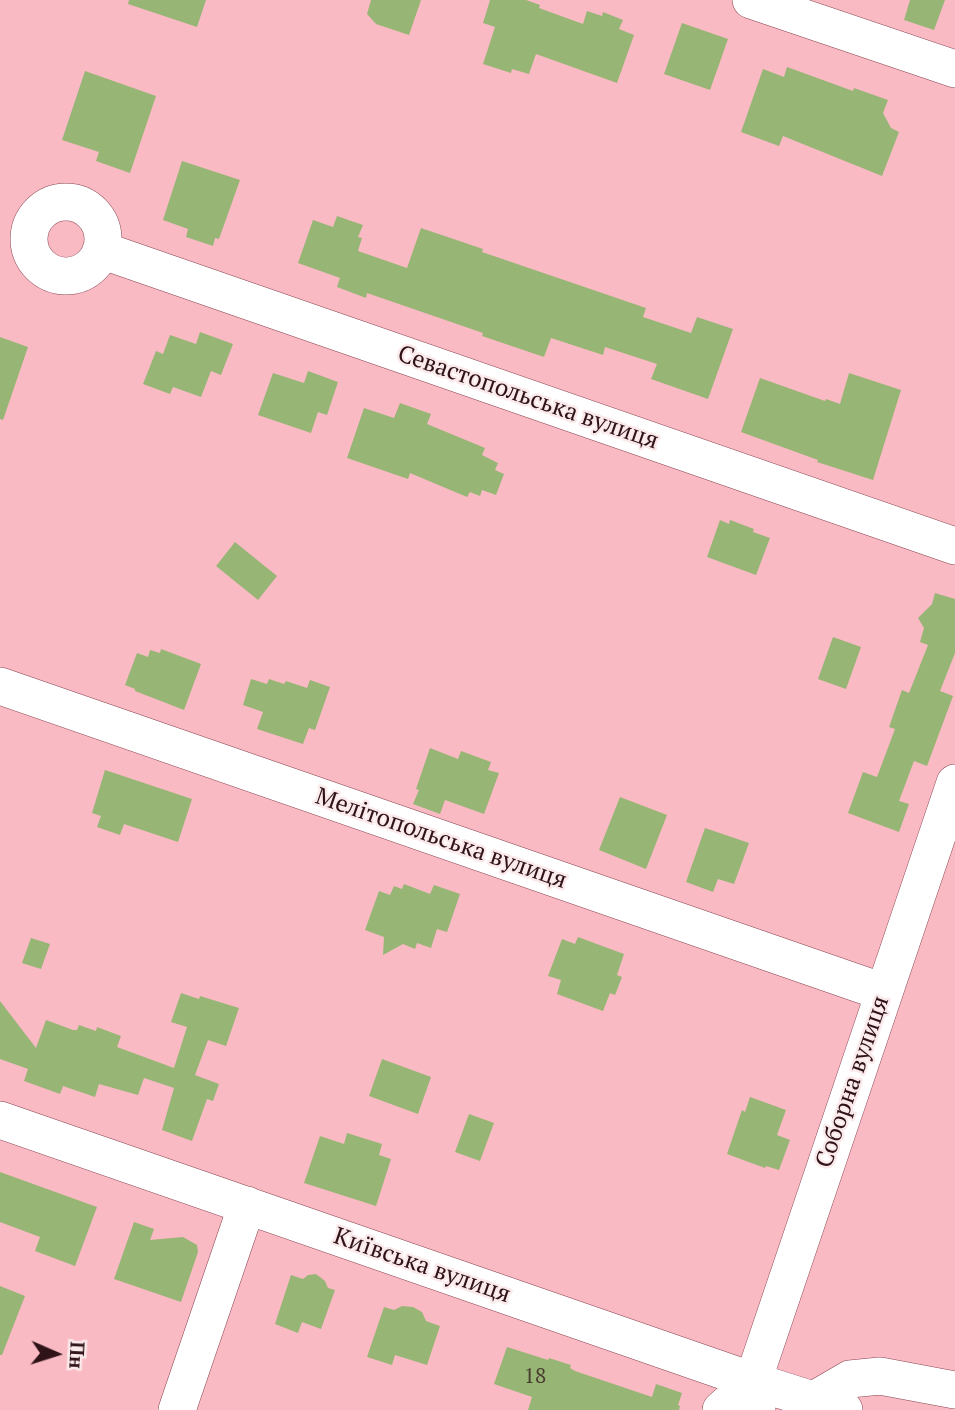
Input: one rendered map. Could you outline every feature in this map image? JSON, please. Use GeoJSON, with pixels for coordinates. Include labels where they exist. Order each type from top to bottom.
{"type":"FeatureCollection","features":[{"type":"Feature","properties":{"kind":"street"},"geometry":{"type":"LineString","coordinates":[[751,0],[955,69]]}},
{"type":"Feature","properties":{"kind":"street","name":"Севастопольська вулиця"},"geometry":{"type":"LineString","coordinates":[[101,250],[955,546]]}},
{"type":"Feature","properties":{"kind":"street","name":"Мелітопольська вулиця"},"geometry":{"type":"LineString","coordinates":[[0,686],[883,992]]}},
{"type":"Feature","properties":{"kind":"street","name":"Соборна вулиця"},"geometry":{"type":"LineString","coordinates":[[755,1395],[883,992],[955,783]]}},
{"type":"Feature","properties":{"kind":"street","name":"Київська вулиця"},"geometry":{"type":"LineString","coordinates":[[0,1120],[247,1205],[755,1395],[829,1405]]}},
{"type":"Feature","properties":{"kind":"street"},"geometry":{"type":"LineString","coordinates":[[177,1410],[247,1205]]}},
{"type":"Feature","properties":{"kind":"street"},"geometry":{"type":"LineString","coordinates":[[829,1405],[850,1379],[880,1376],[955,1390]]}},
{"type":"Feature","properties":{"kind":"street"},"geometry":{"type":"LineString","coordinates":[[721,1410],[755,1395]]}},
{"type":"Feature","properties":{"kind":"building"},"geometry":{"type":"Polygon","coordinates":[[[129,0],[206,0],[197,27],[128,4],[129,0]]]}},
{"type":"Feature","properties":{"kind":"building"},"geometry":{"type":"Polygon","coordinates":[[[371,0],[421,0],[409,35],[376,24],[367,14],[371,0]]]}},
{"type":"Feature","properties":{"kind":"building"},"geometry":{"type":"Polygon","coordinates":[[[490,0],[526,0],[540,5],[539,8],[583,24],[587,11],[602,16],[603,12],[623,20],[619,29],[634,35],[617,83],[536,54],[529,74],[512,69],[511,73],[483,64],[495,27],[483,23],[490,0]]]}},
{"type":"Feature","properties":{"kind":"building"},"geometry":{"type":"Polygon","coordinates":[[[910,0],[945,0],[934,30],[904,20],[910,0]]]}},
{"type":"Feature","properties":{"kind":"building"},"geometry":{"type":"Polygon","coordinates":[[[682,23],[728,39],[710,90],[664,74],[682,23]]]}},
{"type":"Feature","properties":{"kind":"building"},"geometry":{"type":"Polygon","coordinates":[[[787,67],[853,91],[854,88],[888,100],[883,113],[891,128],[899,132],[882,176],[783,136],[779,146],[741,132],[763,69],[784,77],[787,67]]]}},
{"type":"Feature","properties":{"kind":"building"},"geometry":{"type":"Polygon","coordinates":[[[85,71],[156,96],[130,173],[96,161],[99,152],[62,140],[85,71]]]}},
{"type":"Feature","properties":{"kind":"building"},"geometry":{"type":"Polygon","coordinates":[[[182,161],[240,180],[219,239],[215,238],[213,246],[186,237],[188,229],[163,220],[182,161]]]}},
{"type":"Feature","properties":{"kind":"building"},"geometry":{"type":"Polygon","coordinates":[[[337,216],[363,225],[358,237],[362,238],[358,251],[407,268],[421,228],[483,249],[482,252],[646,308],[643,317],[691,333],[697,317],[733,329],[708,399],[651,379],[657,364],[605,347],[603,355],[551,338],[544,357],[367,293],[366,298],[337,287],[340,278],[298,263],[313,220],[333,227],[337,216]]]}},
{"type":"Feature","properties":{"kind":"building"},"geometry":{"type":"Polygon","coordinates":[[[200,332],[233,344],[221,375],[211,371],[201,397],[173,387],[170,394],[143,384],[156,351],[163,354],[170,335],[196,344],[200,332]]]}},
{"type":"Feature","properties":{"kind":"building"},"geometry":{"type":"Polygon","coordinates":[[[0,337],[28,347],[3,420],[0,419],[0,337]]]}},
{"type":"Feature","properties":{"kind":"building"},"geometry":{"type":"Polygon","coordinates":[[[308,371],[338,382],[327,415],[318,412],[311,433],[258,415],[273,373],[304,383],[308,371]]]}},
{"type":"Feature","properties":{"kind":"building"},"geometry":{"type":"Polygon","coordinates":[[[849,373],[901,390],[873,480],[817,462],[818,460],[741,432],[760,378],[840,404],[849,373]]]}},
{"type":"Feature","properties":{"kind":"building"},"geometry":{"type":"Polygon","coordinates":[[[400,403],[431,414],[427,424],[485,448],[482,455],[498,463],[495,470],[504,474],[496,495],[482,490],[480,496],[470,492],[467,497],[410,473],[408,479],[347,458],[364,408],[394,418],[400,403]]]}},
{"type":"Feature","properties":{"kind":"building"},"geometry":{"type":"Polygon","coordinates":[[[720,520],[729,524],[730,520],[770,538],[756,575],[707,557],[720,520]]]}},
{"type":"Feature","properties":{"kind":"building"},"geometry":{"type":"Polygon","coordinates":[[[235,542],[277,576],[258,600],[216,566],[235,542]]]}},
{"type":"Feature","properties":{"kind":"building"},"geometry":{"type":"Polygon","coordinates":[[[935,593],[955,599],[955,653],[940,691],[953,696],[927,766],[914,761],[899,801],[909,804],[899,832],[848,813],[863,772],[877,777],[895,729],[889,727],[902,690],[909,693],[928,645],[920,642],[924,628],[918,618],[932,604],[935,593]]]}},
{"type":"Feature","properties":{"kind":"building"},"geometry":{"type":"Polygon","coordinates":[[[833,637],[861,647],[846,689],[818,679],[833,637]]]}},
{"type":"Feature","properties":{"kind":"building"},"geometry":{"type":"Polygon","coordinates":[[[161,649],[201,664],[184,710],[125,685],[137,653],[148,657],[150,650],[160,653],[161,649]]]}},
{"type":"Feature","properties":{"kind":"building"},"geometry":{"type":"Polygon","coordinates":[[[251,679],[267,684],[269,679],[284,684],[286,681],[307,688],[310,680],[330,687],[315,730],[309,728],[303,744],[257,729],[263,712],[243,705],[251,679]]]}},
{"type":"Feature","properties":{"kind":"building"},"geometry":{"type":"Polygon","coordinates":[[[430,748],[458,759],[461,751],[491,762],[488,770],[499,773],[484,814],[445,800],[440,814],[413,804],[430,748]]]}},
{"type":"Feature","properties":{"kind":"building"},"geometry":{"type":"Polygon","coordinates":[[[105,770],[192,799],[178,842],[124,824],[120,835],[97,827],[101,816],[92,813],[105,770]]]}},
{"type":"Feature","properties":{"kind":"building"},"geometry":{"type":"Polygon","coordinates":[[[620,797],[667,815],[646,869],[599,850],[620,797]]]}},
{"type":"Feature","properties":{"kind":"building"},"geometry":{"type":"Polygon","coordinates":[[[705,828],[749,843],[734,884],[718,879],[713,892],[686,882],[705,828]]]}},
{"type":"Feature","properties":{"kind":"building"},"geometry":{"type":"Polygon","coordinates":[[[404,884],[430,894],[434,885],[460,894],[447,932],[437,929],[431,948],[417,943],[415,949],[403,944],[383,955],[384,937],[365,930],[379,891],[390,895],[394,886],[402,889],[404,884]]]}},
{"type":"Feature","properties":{"kind":"building"},"geometry":{"type":"Polygon","coordinates":[[[578,937],[624,954],[617,975],[622,977],[615,995],[610,993],[603,1011],[557,994],[561,980],[548,976],[562,939],[575,944],[578,937]]]}},
{"type":"Feature","properties":{"kind":"building"},"geometry":{"type":"Polygon","coordinates":[[[31,938],[50,944],[41,969],[22,963],[31,938]]]}},
{"type":"Feature","properties":{"kind":"building"},"geometry":{"type":"Polygon","coordinates":[[[181,993],[239,1008],[226,1046],[208,1040],[195,1075],[219,1084],[213,1101],[207,1099],[192,1141],[162,1130],[174,1088],[144,1078],[138,1095],[99,1084],[95,1097],[63,1086],[60,1094],[24,1081],[28,1069],[0,1059],[0,1001],[36,1048],[46,1020],[73,1030],[77,1030],[79,1025],[96,1031],[97,1027],[121,1036],[117,1047],[174,1068],[187,1027],[171,1022],[181,993]]]}},
{"type":"Feature","properties":{"kind":"building"},"geometry":{"type":"Polygon","coordinates":[[[382,1059],[431,1077],[418,1114],[369,1096],[382,1059]]]}},
{"type":"Feature","properties":{"kind":"building"},"geometry":{"type":"Polygon","coordinates":[[[750,1097],[786,1110],[777,1135],[790,1140],[779,1170],[766,1166],[765,1168],[727,1154],[742,1110],[745,1112],[750,1097]]]}},
{"type":"Feature","properties":{"kind":"building"},"geometry":{"type":"Polygon","coordinates":[[[469,1114],[494,1123],[480,1161],[455,1152],[469,1114]]]}},
{"type":"Feature","properties":{"kind":"building"},"geometry":{"type":"Polygon","coordinates":[[[347,1133],[382,1144],[379,1155],[391,1159],[376,1206],[304,1183],[320,1136],[344,1144],[347,1133]]]}},
{"type":"Feature","properties":{"kind":"building"},"geometry":{"type":"Polygon","coordinates":[[[0,1172],[97,1207],[75,1266],[35,1251],[40,1237],[0,1222],[0,1172]]]}},
{"type":"Feature","properties":{"kind":"building"},"geometry":{"type":"Polygon","coordinates":[[[134,1222],[154,1229],[150,1240],[183,1237],[197,1245],[198,1252],[181,1302],[114,1279],[134,1222]]]}},
{"type":"Feature","properties":{"kind":"building"},"geometry":{"type":"Polygon","coordinates":[[[316,1274],[325,1281],[328,1288],[335,1290],[321,1329],[302,1322],[298,1333],[275,1324],[291,1275],[303,1279],[316,1274]]]}},
{"type":"Feature","properties":{"kind":"building"},"geometry":{"type":"Polygon","coordinates":[[[0,1286],[25,1296],[2,1355],[0,1355],[0,1286]]]}},
{"type":"Feature","properties":{"kind":"building"},"geometry":{"type":"Polygon","coordinates":[[[402,1306],[413,1307],[422,1312],[426,1321],[440,1326],[427,1365],[395,1355],[392,1365],[367,1357],[384,1307],[394,1310],[402,1306]]]}},
{"type":"Feature","properties":{"kind":"building"},"geometry":{"type":"Polygon","coordinates":[[[507,1347],[571,1365],[570,1368],[575,1371],[652,1397],[656,1384],[682,1393],[679,1410],[528,1410],[532,1397],[494,1384],[507,1347]]]}}]}
